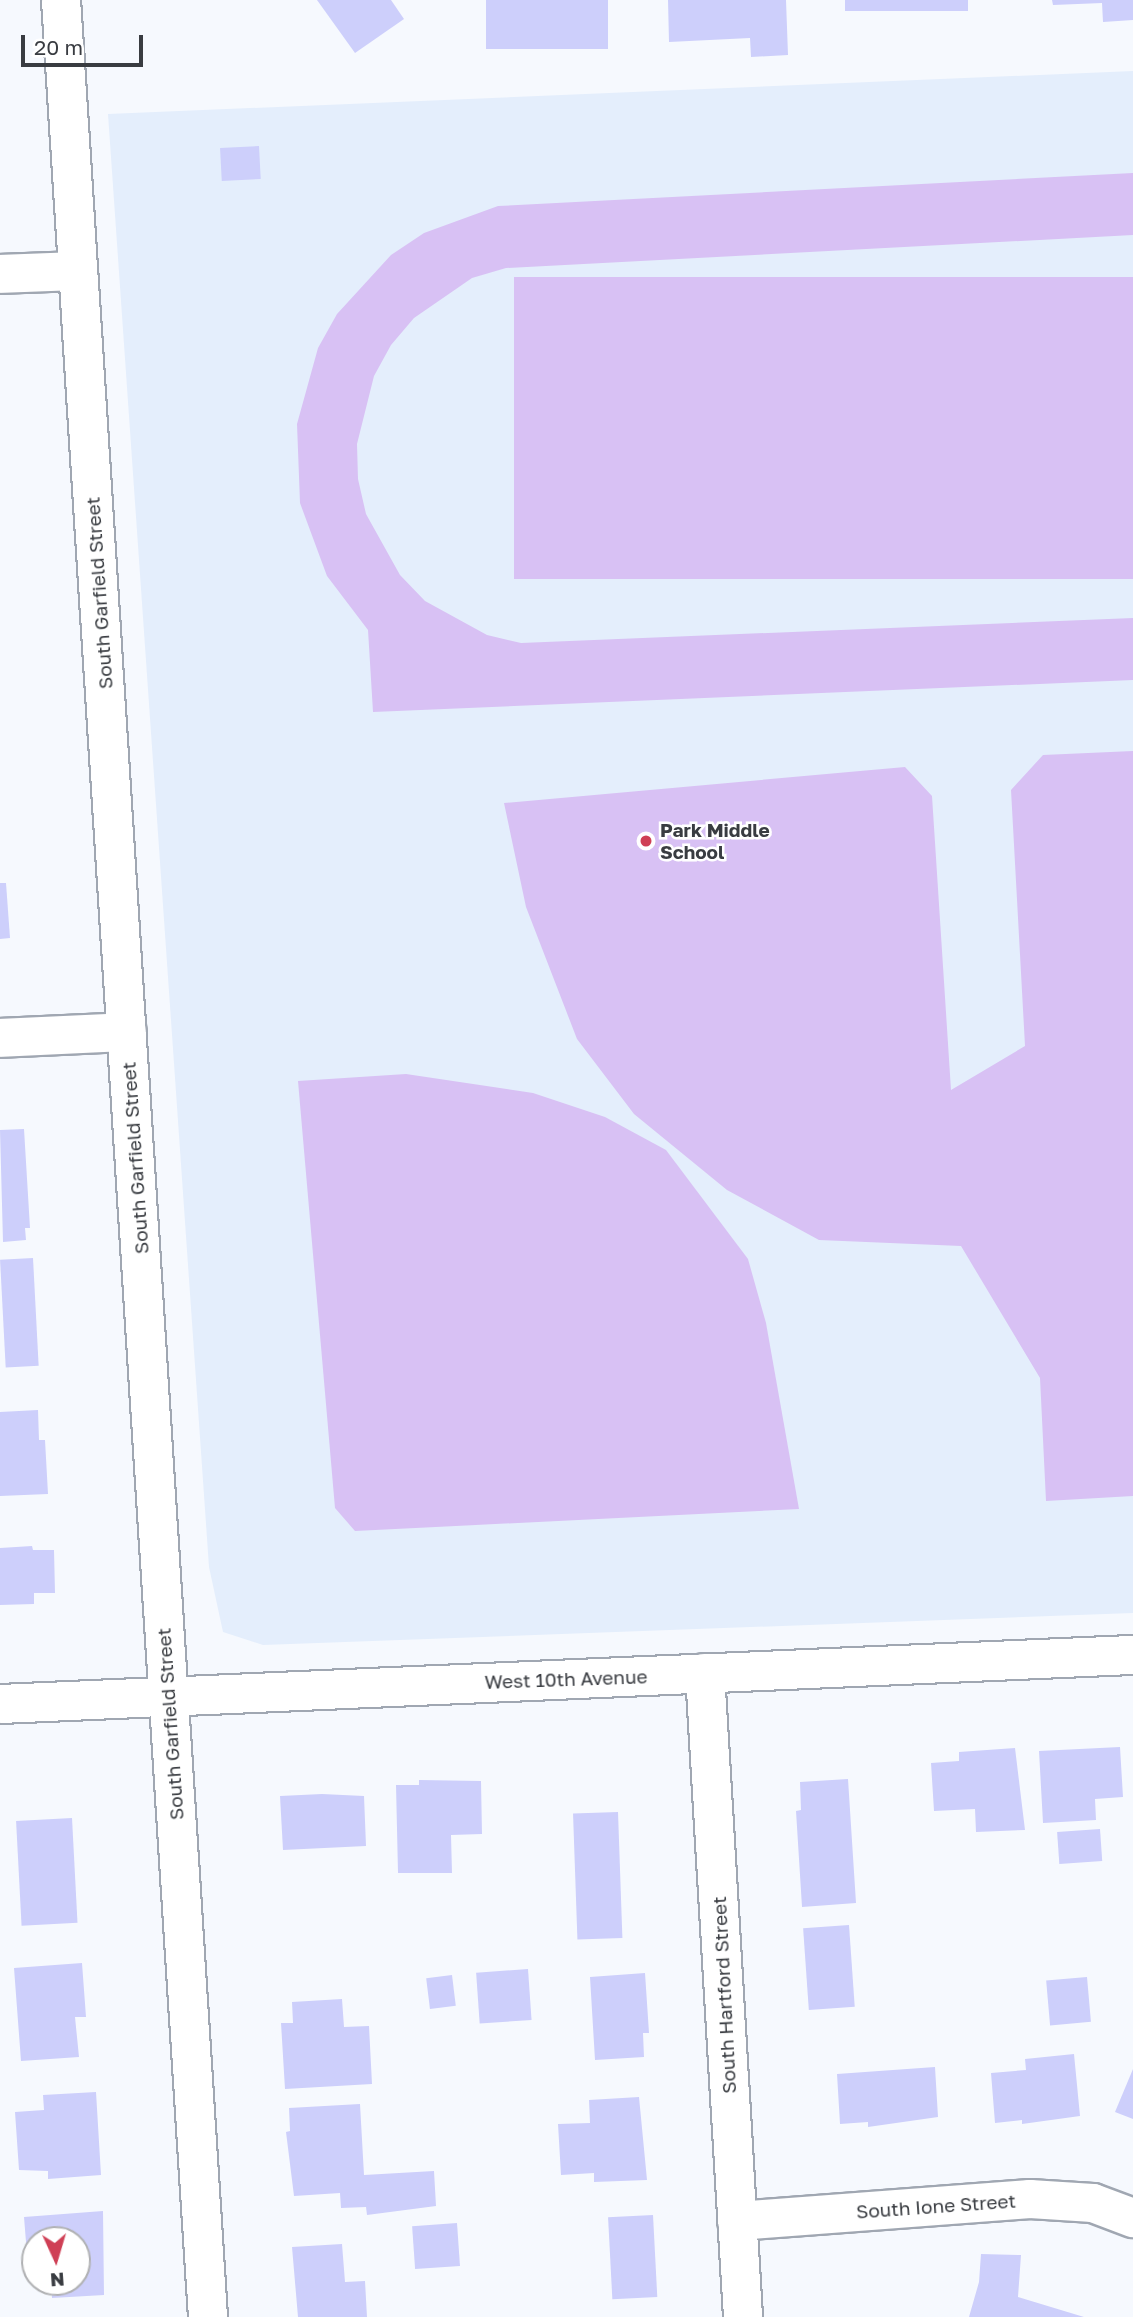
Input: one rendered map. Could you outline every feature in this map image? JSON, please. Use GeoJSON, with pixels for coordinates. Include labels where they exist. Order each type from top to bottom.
{"type":"FeatureCollection","features":[{"type":"Feature","properties":{"kind":"street","name":"South Garfield Street"},"geometry":{"type":"LineString","coordinates":[[61,0],[208,2317]]}},
{"type":"Feature","properties":{"kind":"street"},"geometry":{"type":"LineString","coordinates":[[0,274],[78,271]]}},
{"type":"Feature","properties":{"kind":"street"},"geometry":{"type":"LineString","coordinates":[[0,1038],[127,1032]]}},
{"type":"Feature","properties":{"kind":"street","name":"West 10th Avenue"},"geometry":{"type":"LineString","coordinates":[[0,1704],[1133,1655]]}},
{"type":"Feature","properties":{"kind":"street","name":"South Hartford Street"},"geometry":{"type":"LineString","coordinates":[[705,1673],[743,2317]]}},
{"type":"Feature","properties":{"kind":"street","name":"South Ione Street"},"geometry":{"type":"LineString","coordinates":[[737,2221],[1030,2199],[1093,2203],[1133,2218]]}},
{"type":"Feature","properties":{"kind":"shaded area","name":"Park Middle School"},"geometry":{"type":"Polygon","coordinates":[[[1133,71],[1133,1613],[263,1645],[223,1632],[209,1567],[108,114],[1133,71]]]}},
{"type":"Feature","properties":{"kind":"shaded area"},"geometry":{"type":"Polygon","coordinates":[[[1133,173],[1133,235],[506,268],[472,278],[414,318],[391,345],[374,376],[357,444],[358,479],[366,514],[400,575],[425,601],[487,635],[521,643],[1133,618],[1133,680],[373,712],[368,630],[327,576],[300,503],[297,424],[318,348],[337,314],[391,255],[424,233],[498,206],[1133,173]]]}},
{"type":"Feature","properties":{"kind":"shaded area"},"geometry":{"type":"Polygon","coordinates":[[[514,277],[1133,277],[1133,579],[514,579],[514,277]]]}},
{"type":"Feature","properties":{"kind":"shaded area"},"geometry":{"type":"Polygon","coordinates":[[[1133,751],[1133,1496],[1046,1501],[1040,1378],[961,1246],[819,1240],[727,1190],[634,1114],[577,1039],[526,907],[504,803],[905,767],[932,796],[951,1090],[1025,1046],[1011,790],[1043,755],[1133,751]]]}},
{"type":"Feature","properties":{"kind":"shaded area"},"geometry":{"type":"Polygon","coordinates":[[[406,1074],[533,1093],[605,1117],[666,1150],[748,1259],[766,1323],[799,1509],[355,1531],[335,1508],[298,1081],[406,1074]]]}},
{"type":"Feature","properties":{"kind":"building"},"geometry":{"type":"Polygon","coordinates":[[[317,0],[391,0],[404,19],[355,53],[317,0]]]}},
{"type":"Feature","properties":{"kind":"building"},"geometry":{"type":"Polygon","coordinates":[[[486,0],[608,0],[608,49],[486,49],[486,0]]]}},
{"type":"Feature","properties":{"kind":"building"},"geometry":{"type":"Polygon","coordinates":[[[668,0],[786,0],[788,55],[751,57],[750,38],[669,42],[668,0]]]}},
{"type":"Feature","properties":{"kind":"building"},"geometry":{"type":"Polygon","coordinates":[[[845,0],[968,0],[968,11],[845,11],[845,0]]]}},
{"type":"Feature","properties":{"kind":"building"},"geometry":{"type":"Polygon","coordinates":[[[1052,0],[1133,0],[1133,20],[1103,22],[1102,3],[1053,5],[1052,0]]]}},
{"type":"Feature","properties":{"kind":"building"},"geometry":{"type":"Polygon","coordinates":[[[259,146],[261,179],[222,181],[220,148],[259,146]]]}},
{"type":"Feature","properties":{"kind":"building"},"geometry":{"type":"Polygon","coordinates":[[[0,883],[6,883],[10,938],[0,939],[0,883]]]}},
{"type":"Feature","properties":{"kind":"building"},"geometry":{"type":"Polygon","coordinates":[[[24,1129],[30,1228],[25,1228],[26,1240],[3,1242],[0,1130],[24,1129]]]}},
{"type":"Feature","properties":{"kind":"building"},"geometry":{"type":"Polygon","coordinates":[[[33,1258],[39,1366],[6,1368],[0,1260],[33,1258]]]}},
{"type":"Feature","properties":{"kind":"building"},"geometry":{"type":"Polygon","coordinates":[[[38,1410],[39,1440],[45,1440],[48,1494],[0,1496],[0,1412],[38,1410]]]}},
{"type":"Feature","properties":{"kind":"building"},"geometry":{"type":"Polygon","coordinates":[[[32,1546],[33,1550],[54,1550],[55,1593],[34,1593],[34,1604],[0,1605],[0,1548],[32,1546]]]}},
{"type":"Feature","properties":{"kind":"building"},"geometry":{"type":"Polygon","coordinates":[[[1120,1747],[1123,1797],[1095,1799],[1096,1820],[1043,1823],[1039,1751],[1120,1747]]]}},
{"type":"Feature","properties":{"kind":"building"},"geometry":{"type":"Polygon","coordinates":[[[1015,1748],[1025,1830],[976,1832],[975,1809],[934,1811],[931,1763],[959,1761],[959,1752],[1015,1748]]]}},
{"type":"Feature","properties":{"kind":"building"},"geometry":{"type":"Polygon","coordinates":[[[848,1779],[856,1903],[802,1907],[796,1811],[801,1810],[800,1782],[848,1779]]]}},
{"type":"Feature","properties":{"kind":"building"},"geometry":{"type":"Polygon","coordinates":[[[419,1780],[481,1781],[482,1834],[451,1835],[452,1873],[398,1873],[396,1785],[419,1785],[419,1780]]]}},
{"type":"Feature","properties":{"kind":"building"},"geometry":{"type":"Polygon","coordinates":[[[280,1796],[364,1796],[366,1846],[283,1850],[280,1796]]]}},
{"type":"Feature","properties":{"kind":"building"},"geometry":{"type":"Polygon","coordinates":[[[618,1812],[622,1938],[577,1939],[573,1814],[618,1812]]]}},
{"type":"Feature","properties":{"kind":"building"},"geometry":{"type":"Polygon","coordinates":[[[72,1818],[77,1923],[22,1926],[16,1821],[72,1818]]]}},
{"type":"Feature","properties":{"kind":"building"},"geometry":{"type":"Polygon","coordinates":[[[1100,1829],[1102,1861],[1059,1864],[1057,1832],[1100,1829]]]}},
{"type":"Feature","properties":{"kind":"building"},"geometry":{"type":"Polygon","coordinates":[[[849,1925],[855,2007],[809,2010],[803,1928],[849,1925]]]}},
{"type":"Feature","properties":{"kind":"building"},"geometry":{"type":"Polygon","coordinates":[[[82,1963],[86,2017],[75,2017],[79,2057],[21,2061],[14,1968],[82,1963]]]}},
{"type":"Feature","properties":{"kind":"building"},"geometry":{"type":"Polygon","coordinates":[[[528,1969],[532,2020],[480,2024],[476,1973],[528,1969]]]}},
{"type":"Feature","properties":{"kind":"building"},"geometry":{"type":"Polygon","coordinates":[[[645,1973],[649,2033],[643,2033],[644,2057],[595,2060],[590,1977],[645,1973]]]}},
{"type":"Feature","properties":{"kind":"building"},"geometry":{"type":"Polygon","coordinates":[[[452,1975],[456,2006],[430,2009],[426,1978],[452,1975]]]}},
{"type":"Feature","properties":{"kind":"building"},"geometry":{"type":"Polygon","coordinates":[[[1087,1977],[1091,2022],[1050,2025],[1046,1981],[1087,1977]]]}},
{"type":"Feature","properties":{"kind":"building"},"geometry":{"type":"Polygon","coordinates":[[[342,1999],[344,2027],[369,2026],[372,2084],[285,2089],[281,2023],[293,2023],[292,2002],[342,1999]]]}},
{"type":"Feature","properties":{"kind":"building"},"geometry":{"type":"Polygon","coordinates":[[[1074,2054],[1080,2116],[1022,2124],[1022,2120],[995,2123],[991,2073],[1026,2070],[1025,2059],[1074,2054]]]}},
{"type":"Feature","properties":{"kind":"building"},"geometry":{"type":"Polygon","coordinates":[[[935,2067],[938,2117],[868,2127],[868,2122],[840,2124],[837,2074],[935,2067]]]}},
{"type":"Feature","properties":{"kind":"building"},"geometry":{"type":"Polygon","coordinates":[[[1133,2069],[1133,2119],[1115,2112],[1133,2069]]]}},
{"type":"Feature","properties":{"kind":"building"},"geometry":{"type":"Polygon","coordinates":[[[96,2092],[101,2175],[48,2179],[48,2171],[19,2170],[15,2112],[44,2110],[43,2095],[96,2092]]]}},
{"type":"Feature","properties":{"kind":"building"},"geometry":{"type":"Polygon","coordinates":[[[639,2097],[647,2180],[594,2182],[594,2173],[561,2175],[558,2124],[590,2123],[589,2100],[639,2097]]]}},
{"type":"Feature","properties":{"kind":"building"},"geometry":{"type":"Polygon","coordinates":[[[360,2104],[364,2175],[434,2171],[436,2206],[367,2215],[366,2207],[341,2208],[340,2193],[294,2196],[286,2132],[290,2131],[289,2108],[360,2104]]]}},
{"type":"Feature","properties":{"kind":"building"},"geometry":{"type":"Polygon","coordinates":[[[103,2211],[104,2295],[91,2296],[91,2226],[25,2226],[24,2217],[103,2211]]]}},
{"type":"Feature","properties":{"kind":"building"},"geometry":{"type":"Polygon","coordinates":[[[653,2215],[657,2297],[612,2299],[608,2217],[653,2215]]]}},
{"type":"Feature","properties":{"kind":"building"},"geometry":{"type":"Polygon","coordinates":[[[457,2223],[460,2266],[415,2269],[412,2226],[457,2223]]]}},
{"type":"Feature","properties":{"kind":"building"},"geometry":{"type":"Polygon","coordinates":[[[342,2244],[345,2282],[365,2281],[367,2317],[298,2317],[292,2247],[342,2244]]]}},
{"type":"Feature","properties":{"kind":"building"},"geometry":{"type":"Polygon","coordinates":[[[981,2254],[1021,2255],[1018,2297],[1084,2317],[969,2317],[979,2282],[981,2254]]]}},
{"type":"Feature","properties":{"kind":"building"},"geometry":{"type":"Polygon","coordinates":[[[52,2296],[87,2296],[52,2298],[52,2296]]]}},
{"type":"Feature","properties":{"kind":"place","name":"Park Middle School"},"geometry":{"type":"Point","coordinates":[646,841]}}]}
